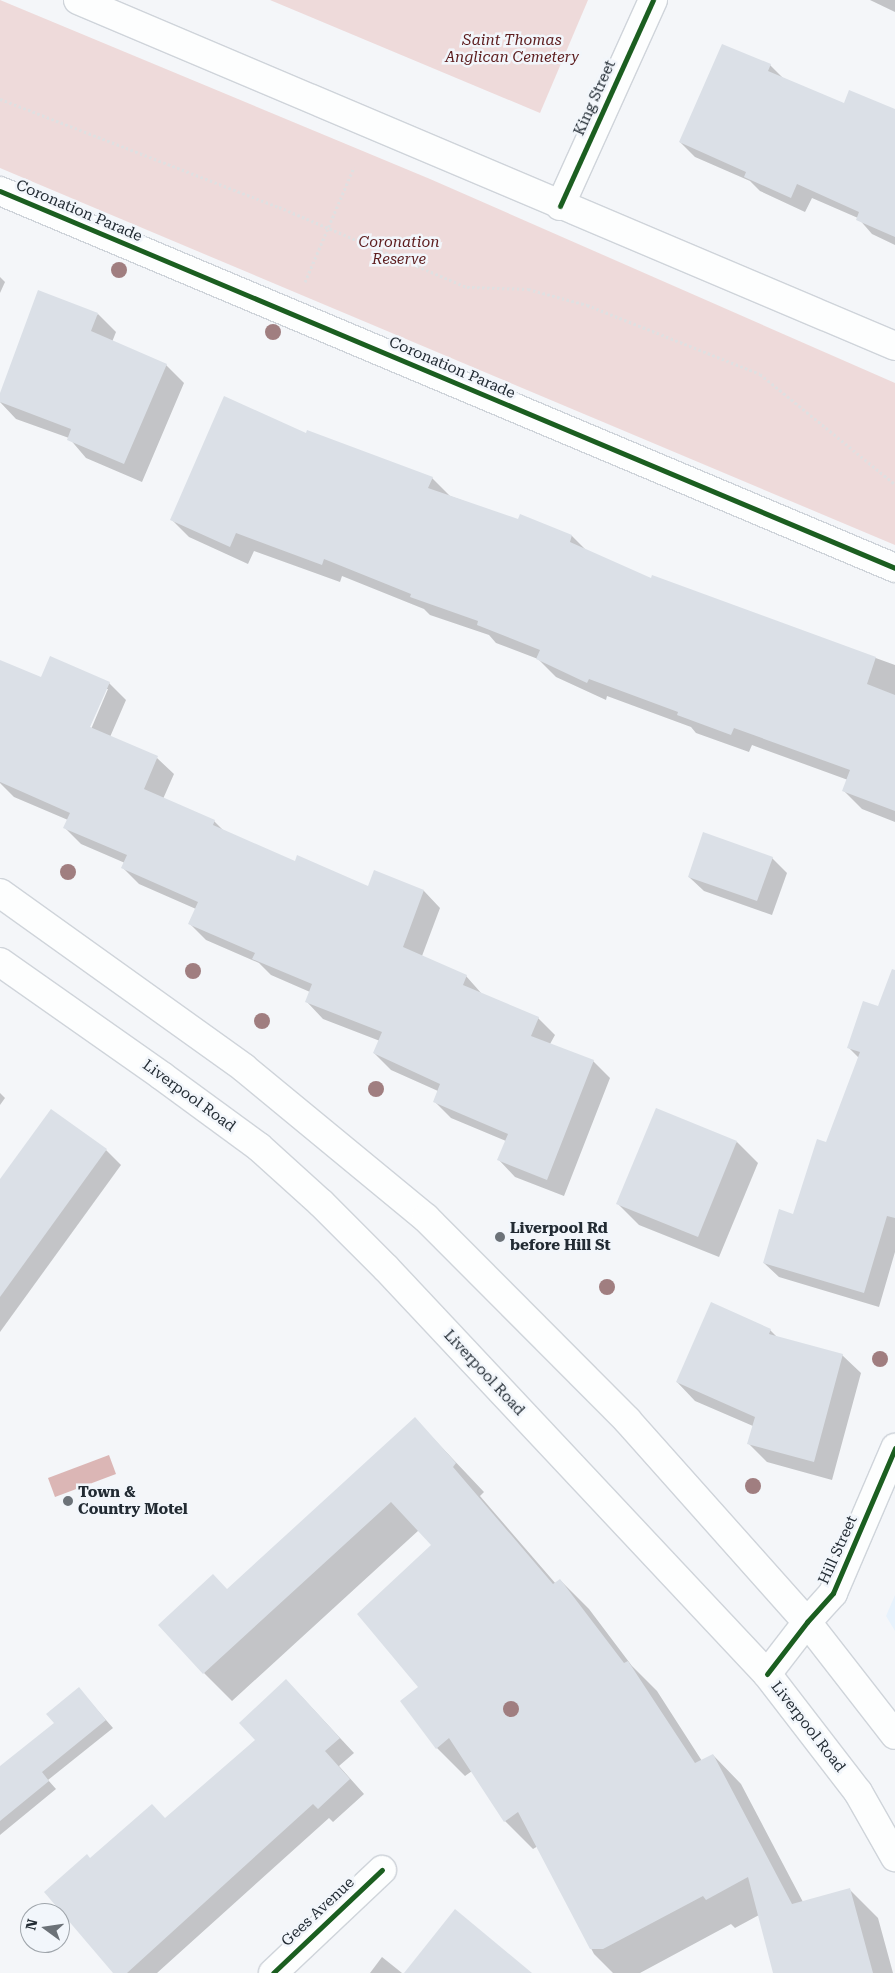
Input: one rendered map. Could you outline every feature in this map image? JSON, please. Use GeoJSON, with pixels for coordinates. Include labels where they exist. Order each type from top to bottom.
{"type":"FeatureCollection","features":[{"type":"Feature","properties":{"kind":"main road"},"geometry":{"type":"LineString","coordinates":[[78,0],[560,206],[895,346]]}},
{"type":"Feature","properties":{"kind":"main road","name":"King Street"},"geometry":{"type":"LineString","coordinates":[[560,206],[653,0]]}},
{"type":"Feature","properties":{"kind":"main road","name":"Coronation Parade"},"geometry":{"type":"LineString","coordinates":[[0,191],[895,568]]}},
{"type":"Feature","properties":{"kind":"main road"},"geometry":{"type":"LineString","coordinates":[[0,893],[244,1068],[426,1218],[627,1420],[808,1622],[895,1736]]}},
{"type":"Feature","properties":{"kind":"main road","name":"Liverpool Road"},"geometry":{"type":"LineString","coordinates":[[0,962],[259,1147],[321,1203],[392,1275],[767,1674],[858,1792],[895,1857]]}},
{"type":"Feature","properties":{"kind":"main road","name":"Hill Street"},"geometry":{"type":"LineString","coordinates":[[767,1674],[833,1593],[895,1448]]}},
{"type":"Feature","properties":{"kind":"main road","name":"Gees Avenue"},"geometry":{"type":"LineString","coordinates":[[273,1973],[382,1870]]}},
{"type":"Feature","properties":{"kind":"path"},"geometry":{"type":"LineString","coordinates":[[0,99],[270,204],[467,286],[528,288],[587,306],[760,374],[895,484]]}},
{"type":"Feature","properties":{"kind":"path"},"geometry":{"type":"LineString","coordinates":[[304,285],[354,167]]}},
{"type":"Feature","properties":{"kind":"shaded area"},"geometry":{"type":"Polygon","coordinates":[[[109,1455],[116,1474],[55,1497],[48,1478],[109,1455]]]}},
{"type":"Feature","properties":{"kind":"shaded area"},"geometry":{"type":"Polygon","coordinates":[[[895,1595],[895,1631],[886,1616],[895,1595]]]}},
{"type":"Feature","properties":{"kind":"green space","name":"Coronation Reserve"},"geometry":{"type":"Polygon","coordinates":[[[0,0],[430,179],[895,383],[895,545],[0,168],[0,0]]]}},
{"type":"Feature","properties":{"kind":"green space","name":"Saint Thomas Anglican Cemetery"},"geometry":{"type":"Polygon","coordinates":[[[270,0],[588,0],[540,113],[270,0]]]}},
{"type":"Feature","properties":{"kind":"building"},"geometry":{"type":"Polygon","coordinates":[[[722,44],[771,64],[768,71],[844,103],[849,90],[895,109],[895,237],[856,220],[859,212],[797,184],[791,198],[744,177],[746,172],[679,142],[722,44]]]}},
{"type":"Feature","properties":{"kind":"building"},"geometry":{"type":"Polygon","coordinates":[[[38,290],[98,313],[91,331],[167,364],[124,464],[67,440],[71,429],[0,402],[0,393],[38,290]]]}},
{"type":"Feature","properties":{"kind":"building"},"geometry":{"type":"Polygon","coordinates":[[[224,396],[306,433],[307,430],[433,477],[428,488],[518,519],[520,514],[572,535],[570,542],[651,578],[652,575],[876,657],[867,684],[895,695],[895,811],[842,791],[850,770],[734,728],[731,735],[677,715],[678,712],[589,679],[587,683],[536,659],[540,650],[477,625],[478,621],[410,597],[411,594],[324,559],[322,565],[236,533],[230,547],[170,520],[224,396]]]}},
{"type":"Feature","properties":{"kind":"building"},"geometry":{"type":"Polygon","coordinates":[[[50,656],[110,682],[90,727],[158,756],[144,789],[215,820],[213,825],[295,861],[297,855],[368,886],[374,870],[424,890],[403,947],[467,975],[463,985],[539,1017],[531,1036],[594,1060],[547,1180],[497,1160],[508,1134],[433,1102],[440,1084],[373,1053],[382,1032],[305,1002],[312,984],[252,959],[255,953],[188,924],[198,902],[121,868],[127,855],[63,828],[70,813],[0,782],[0,660],[41,677],[50,656]]]}},
{"type":"Feature","properties":{"kind":"building"},"geometry":{"type":"Polygon","coordinates":[[[703,832],[773,857],[757,901],[688,877],[703,832]]]}},
{"type":"Feature","properties":{"kind":"building"},"geometry":{"type":"Polygon","coordinates":[[[892,969],[895,970],[895,1218],[887,1216],[864,1293],[763,1263],[779,1209],[793,1214],[817,1139],[826,1142],[860,1052],[847,1048],[863,1001],[878,1006],[892,969]]]}},
{"type":"Feature","properties":{"kind":"building"},"geometry":{"type":"Polygon","coordinates":[[[656,1108],[737,1141],[698,1237],[616,1204],[656,1108]]]}},
{"type":"Feature","properties":{"kind":"building"},"geometry":{"type":"Polygon","coordinates":[[[51,1109],[107,1149],[0,1297],[0,1179],[51,1109]]]}},
{"type":"Feature","properties":{"kind":"building"},"geometry":{"type":"Polygon","coordinates":[[[711,1302],[771,1329],[769,1334],[843,1354],[814,1462],[747,1444],[755,1417],[676,1382],[711,1302]]]}},
{"type":"Feature","properties":{"kind":"building"},"geometry":{"type":"Polygon","coordinates":[[[415,1417],[456,1463],[453,1467],[553,1584],[560,1579],[624,1663],[628,1661],[695,1763],[713,1754],[792,1904],[850,1888],[873,1973],[773,1973],[748,1877],[706,1900],[703,1896],[603,1949],[590,1949],[518,1812],[504,1822],[449,1738],[436,1749],[400,1701],[418,1687],[357,1614],[431,1545],[391,1502],[203,1674],[158,1625],[213,1574],[227,1589],[415,1417]]]}},
{"type":"Feature","properties":{"kind":"building"},"geometry":{"type":"Polygon","coordinates":[[[286,1679],[340,1738],[325,1751],[350,1779],[318,1809],[313,1804],[127,1973],[113,1973],[70,1923],[70,1903],[53,1903],[44,1892],[87,1854],[90,1858],[152,1804],[165,1818],[255,1740],[239,1723],[286,1679]]]}},
{"type":"Feature","properties":{"kind":"building"},"geometry":{"type":"Polygon","coordinates":[[[79,1687],[106,1720],[42,1772],[49,1781],[0,1821],[0,1766],[54,1723],[46,1714],[79,1687]]]}},
{"type":"Feature","properties":{"kind":"building"},"geometry":{"type":"Polygon","coordinates":[[[455,1909],[532,1973],[404,1973],[455,1909]]]}},
{"type":"Feature","properties":{"kind":"cycle path"},"geometry":{"type":"LineString","coordinates":[[560,206],[653,0]]}},
{"type":"Feature","properties":{"kind":"cycle path"},"geometry":{"type":"LineString","coordinates":[[0,191],[895,568]]}},
{"type":"Feature","properties":{"kind":"cycle path"},"geometry":{"type":"LineString","coordinates":[[767,1674],[807,1622],[833,1593],[895,1448]]}},
{"type":"Feature","properties":{"kind":"cycle path"},"geometry":{"type":"LineString","coordinates":[[273,1973],[382,1870]]}},
{"type":"Feature","properties":{"kind":"place","name":"Liverpool Rd before Hill St"},"geometry":{"type":"Point","coordinates":[500,1237]}},
{"type":"Feature","properties":{"kind":"place","name":"Town & Country Motel"},"geometry":{"type":"Point","coordinates":[68,1501]}}]}
